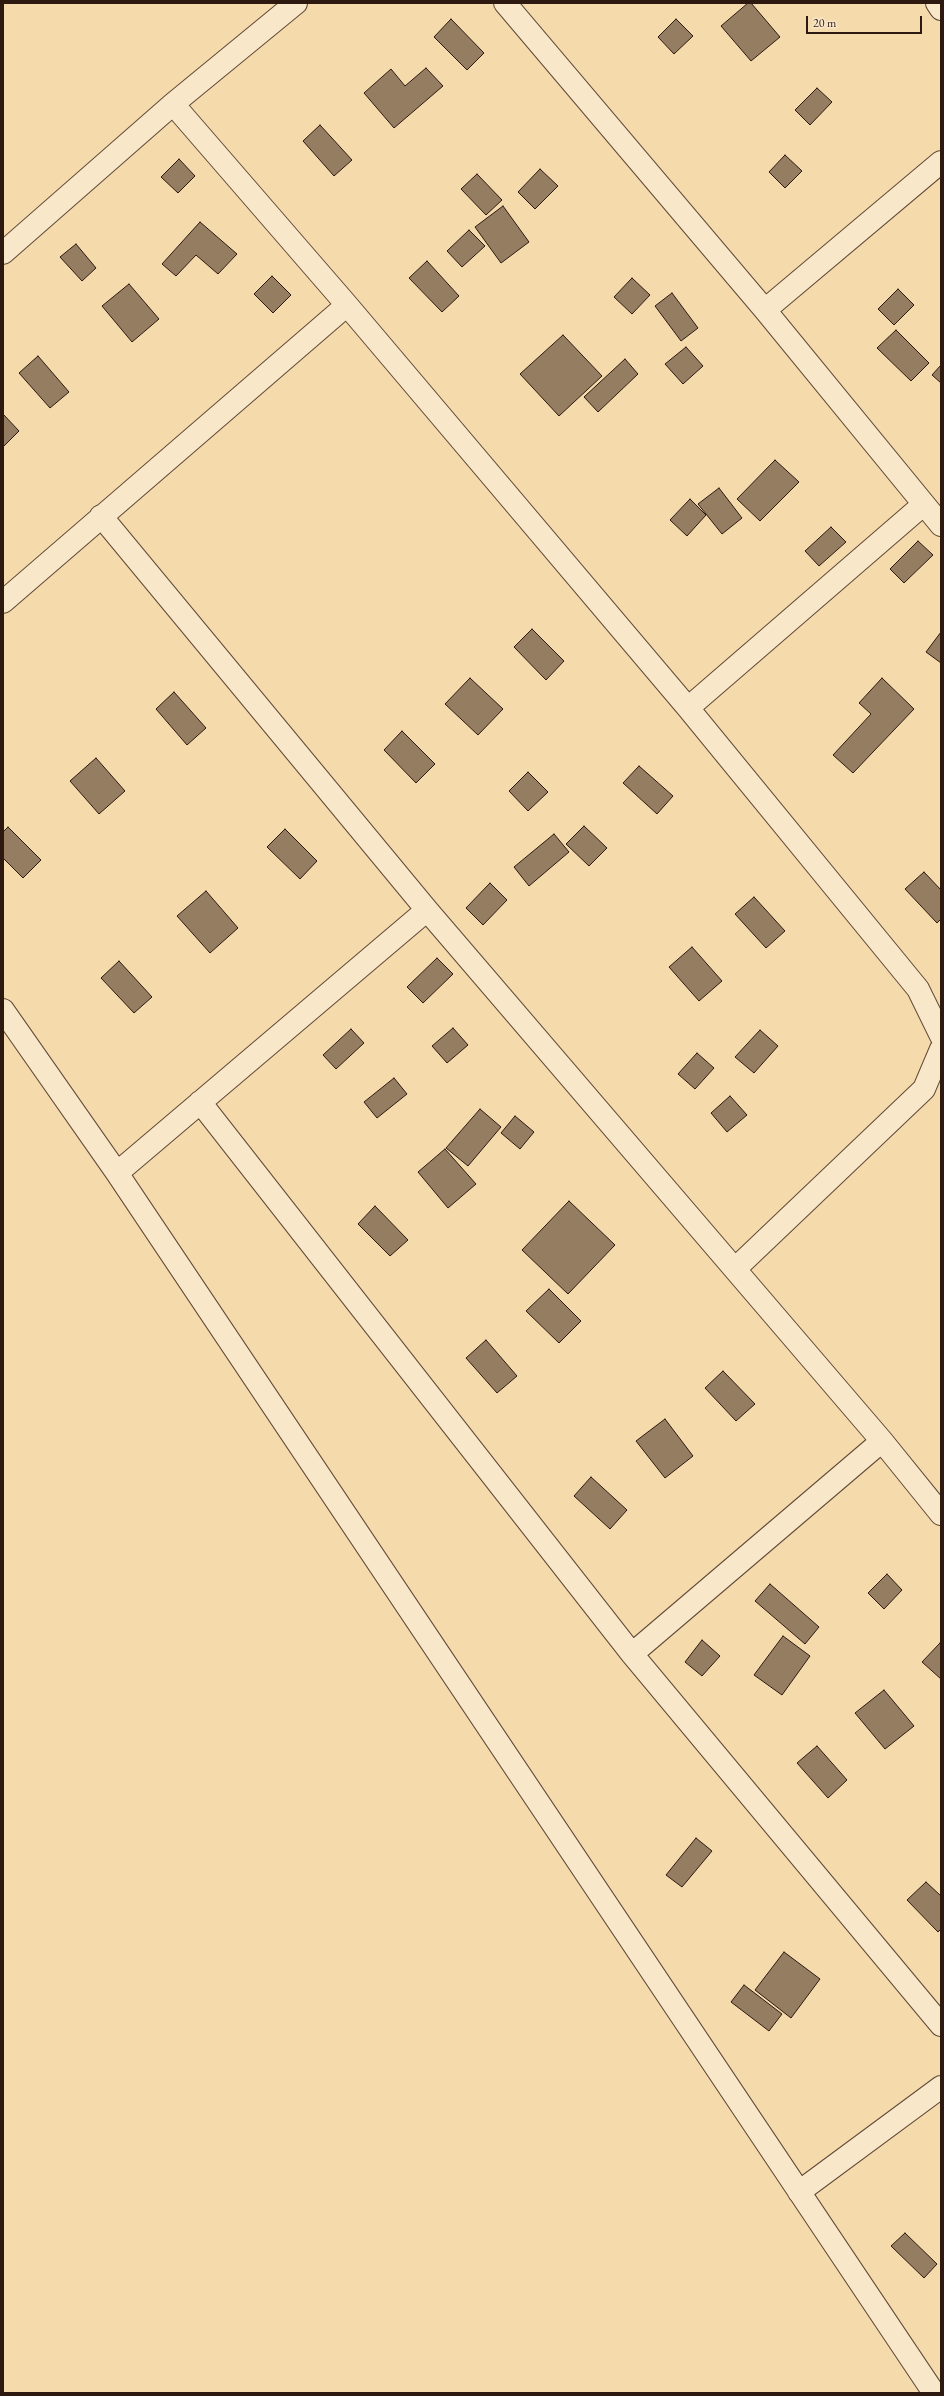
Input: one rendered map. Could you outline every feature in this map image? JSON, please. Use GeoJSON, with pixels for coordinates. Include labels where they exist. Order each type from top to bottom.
{"type":"FeatureCollection","features":[{"type":"Feature","properties":{"kind":"street"},"geometry":{"type":"LineString","coordinates":[[3,253],[173,104],[296,3]]}},
{"type":"Feature","properties":{"kind":"street"},"geometry":{"type":"LineString","coordinates":[[505,3],[766,310],[941,525]]}},
{"type":"Feature","properties":{"kind":"street"},"geometry":{"type":"LineString","coordinates":[[937,3],[941,9]]}},
{"type":"Feature","properties":{"kind":"street"},"geometry":{"type":"LineString","coordinates":[[173,104],[347,305],[688,708],[918,989],[941,1036]]}},
{"type":"Feature","properties":{"kind":"street"},"geometry":{"type":"LineString","coordinates":[[766,310],[941,162]]}},
{"type":"Feature","properties":{"kind":"street"},"geometry":{"type":"LineString","coordinates":[[3,602],[347,305]]}},
{"type":"Feature","properties":{"kind":"street"},"geometry":{"type":"LineString","coordinates":[[688,708],[924,504]]}},
{"type":"Feature","properties":{"kind":"street"},"geometry":{"type":"LineString","coordinates":[[101,516],[427,910],[882,1441],[941,1514]]}},
{"type":"Feature","properties":{"kind":"street"},"geometry":{"type":"LineString","coordinates":[[117,1173],[427,910]]}},
{"type":"Feature","properties":{"kind":"street"},"geometry":{"type":"LineString","coordinates":[[3,1010],[117,1173],[934,2393]]}},
{"type":"Feature","properties":{"kind":"street"},"geometry":{"type":"LineString","coordinates":[[735,1269],[924,1089],[941,1050]]}},
{"type":"Feature","properties":{"kind":"street"},"geometry":{"type":"LineString","coordinates":[[200,1102],[632,1654],[941,2026]]}},
{"type":"Feature","properties":{"kind":"street"},"geometry":{"type":"LineString","coordinates":[[632,1654],[882,1441]]}},
{"type":"Feature","properties":{"kind":"street"},"geometry":{"type":"LineString","coordinates":[[799,2192],[941,2087]]}},
{"type":"Feature","properties":{"kind":"building"},"geometry":{"type":"Polygon","coordinates":[[[748,3],[751,3],[780,37],[751,61],[721,26],[748,3]]]}},
{"type":"Feature","properties":{"kind":"building"},"geometry":{"type":"Polygon","coordinates":[[[451,19],[484,53],[467,70],[434,37],[451,19]]]}},
{"type":"Feature","properties":{"kind":"building"},"geometry":{"type":"Polygon","coordinates":[[[676,19],[693,36],[674,54],[658,37],[676,19]]]}},
{"type":"Feature","properties":{"kind":"building"},"geometry":{"type":"Polygon","coordinates":[[[426,68],[443,86],[394,128],[364,93],[391,69],[405,86],[426,68]]]}},
{"type":"Feature","properties":{"kind":"building"},"geometry":{"type":"Polygon","coordinates":[[[817,88],[832,102],[810,125],[795,110],[817,88]]]}},
{"type":"Feature","properties":{"kind":"building"},"geometry":{"type":"Polygon","coordinates":[[[320,125],[352,160],[334,176],[303,141],[320,125]]]}},
{"type":"Feature","properties":{"kind":"building"},"geometry":{"type":"Polygon","coordinates":[[[785,155],[802,171],[785,188],[769,172],[785,155]]]}},
{"type":"Feature","properties":{"kind":"building"},"geometry":{"type":"Polygon","coordinates":[[[179,159],[195,176],[178,193],[161,177],[179,159]]]}},
{"type":"Feature","properties":{"kind":"building"},"geometry":{"type":"Polygon","coordinates":[[[540,169],[558,186],[535,209],[518,192],[540,169]]]}},
{"type":"Feature","properties":{"kind":"building"},"geometry":{"type":"Polygon","coordinates":[[[477,174],[502,200],[486,215],[461,189],[477,174]]]}},
{"type":"Feature","properties":{"kind":"building"},"geometry":{"type":"Polygon","coordinates":[[[503,206],[529,242],[501,263],[475,227],[503,206]]]}},
{"type":"Feature","properties":{"kind":"building"},"geometry":{"type":"Polygon","coordinates":[[[200,222],[237,254],[218,274],[196,255],[176,276],[162,264],[200,222]]]}},
{"type":"Feature","properties":{"kind":"building"},"geometry":{"type":"Polygon","coordinates":[[[469,230],[485,246],[462,267],[447,251],[469,230]]]}},
{"type":"Feature","properties":{"kind":"building"},"geometry":{"type":"Polygon","coordinates":[[[76,244],[96,268],[82,281],[60,257],[76,244]]]}},
{"type":"Feature","properties":{"kind":"building"},"geometry":{"type":"Polygon","coordinates":[[[427,261],[459,296],[442,312],[409,278],[427,261]]]}},
{"type":"Feature","properties":{"kind":"building"},"geometry":{"type":"Polygon","coordinates":[[[272,276],[291,295],[273,313],[254,294],[272,276]]]}},
{"type":"Feature","properties":{"kind":"building"},"geometry":{"type":"Polygon","coordinates":[[[632,278],[650,295],[632,314],[614,297],[632,278]]]}},
{"type":"Feature","properties":{"kind":"building"},"geometry":{"type":"Polygon","coordinates":[[[129,284],[159,319],[132,342],[102,306],[129,284]]]}},
{"type":"Feature","properties":{"kind":"building"},"geometry":{"type":"Polygon","coordinates":[[[898,289],[914,305],[894,325],[878,309],[898,289]]]}},
{"type":"Feature","properties":{"kind":"building"},"geometry":{"type":"Polygon","coordinates":[[[672,293],[698,328],[681,341],[655,306],[672,293]]]}},
{"type":"Feature","properties":{"kind":"building"},"geometry":{"type":"Polygon","coordinates":[[[896,330],[929,363],[911,381],[877,348],[896,330]]]}},
{"type":"Feature","properties":{"kind":"building"},"geometry":{"type":"Polygon","coordinates":[[[563,335],[602,376],[559,416],[520,374],[563,335]]]}},
{"type":"Feature","properties":{"kind":"building"},"geometry":{"type":"Polygon","coordinates":[[[686,347],[703,366],[683,384],[665,364],[686,347]]]}},
{"type":"Feature","properties":{"kind":"building"},"geometry":{"type":"Polygon","coordinates":[[[38,356],[69,392],[50,408],[19,373],[38,356]]]}},
{"type":"Feature","properties":{"kind":"building"},"geometry":{"type":"Polygon","coordinates":[[[625,359],[638,374],[598,412],[584,397],[625,359]]]}},
{"type":"Feature","properties":{"kind":"building"},"geometry":{"type":"Polygon","coordinates":[[[941,365],[941,383],[932,375],[941,365]]]}},
{"type":"Feature","properties":{"kind":"building"},"geometry":{"type":"Polygon","coordinates":[[[3,414],[19,431],[3,447],[3,414]]]}},
{"type":"Feature","properties":{"kind":"building"},"geometry":{"type":"Polygon","coordinates":[[[775,460],[799,482],[760,521],[737,499],[775,460]]]}},
{"type":"Feature","properties":{"kind":"building"},"geometry":{"type":"Polygon","coordinates":[[[719,488],[742,518],[722,534],[698,504],[719,488]]]}},
{"type":"Feature","properties":{"kind":"building"},"geometry":{"type":"Polygon","coordinates":[[[690,499],[706,515],[687,536],[670,520],[690,499]]]}},
{"type":"Feature","properties":{"kind":"building"},"geometry":{"type":"Polygon","coordinates":[[[831,527],[846,542],[819,566],[805,551],[831,527]]]}},
{"type":"Feature","properties":{"kind":"building"},"geometry":{"type":"Polygon","coordinates":[[[918,541],[933,555],[904,583],[890,569],[918,541]]]}},
{"type":"Feature","properties":{"kind":"building"},"geometry":{"type":"Polygon","coordinates":[[[532,629],[564,661],[546,680],[514,647],[532,629]]]}},
{"type":"Feature","properties":{"kind":"building"},"geometry":{"type":"Polygon","coordinates":[[[941,632],[941,663],[926,652],[941,632]]]}},
{"type":"Feature","properties":{"kind":"building"},"geometry":{"type":"Polygon","coordinates":[[[470,678],[503,709],[478,735],[445,704],[470,678]]]}},
{"type":"Feature","properties":{"kind":"building"},"geometry":{"type":"Polygon","coordinates":[[[882,678],[914,709],[853,773],[833,755],[871,714],[859,703],[882,678]]]}},
{"type":"Feature","properties":{"kind":"building"},"geometry":{"type":"Polygon","coordinates":[[[174,692],[206,728],[187,745],[156,709],[174,692]]]}},
{"type":"Feature","properties":{"kind":"building"},"geometry":{"type":"Polygon","coordinates":[[[402,731],[435,764],[416,783],[384,750],[402,731]]]}},
{"type":"Feature","properties":{"kind":"building"},"geometry":{"type":"Polygon","coordinates":[[[96,758],[125,791],[99,814],[70,781],[96,758]]]}},
{"type":"Feature","properties":{"kind":"building"},"geometry":{"type":"Polygon","coordinates":[[[639,766],[673,796],[657,814],[623,783],[639,766]]]}},
{"type":"Feature","properties":{"kind":"building"},"geometry":{"type":"Polygon","coordinates":[[[528,772],[548,792],[528,811],[509,791],[528,772]]]}},
{"type":"Feature","properties":{"kind":"building"},"geometry":{"type":"Polygon","coordinates":[[[584,826],[607,848],[589,866],[566,844],[584,826]]]}},
{"type":"Feature","properties":{"kind":"building"},"geometry":{"type":"Polygon","coordinates":[[[8,827],[41,860],[23,878],[3,858],[3,832],[8,827]]]}},
{"type":"Feature","properties":{"kind":"building"},"geometry":{"type":"Polygon","coordinates":[[[285,829],[317,861],[300,879],[267,847],[285,829]]]}},
{"type":"Feature","properties":{"kind":"building"},"geometry":{"type":"Polygon","coordinates":[[[554,834],[569,852],[529,886],[514,867],[554,834]]]}},
{"type":"Feature","properties":{"kind":"building"},"geometry":{"type":"Polygon","coordinates":[[[924,872],[941,890],[941,919],[937,923],[905,889],[924,872]]]}},
{"type":"Feature","properties":{"kind":"building"},"geometry":{"type":"Polygon","coordinates":[[[490,883],[507,900],[483,925],[466,908],[490,883]]]}},
{"type":"Feature","properties":{"kind":"building"},"geometry":{"type":"Polygon","coordinates":[[[206,891],[238,928],[210,953],[177,916],[206,891]]]}},
{"type":"Feature","properties":{"kind":"building"},"geometry":{"type":"Polygon","coordinates":[[[754,897],[785,931],[766,948],[735,914],[754,897]]]}},
{"type":"Feature","properties":{"kind":"building"},"geometry":{"type":"Polygon","coordinates":[[[692,947],[722,981],[699,1001],[669,967],[692,947]]]}},
{"type":"Feature","properties":{"kind":"building"},"geometry":{"type":"Polygon","coordinates":[[[437,958],[453,974],[423,1003],[407,987],[437,958]]]}},
{"type":"Feature","properties":{"kind":"building"},"geometry":{"type":"Polygon","coordinates":[[[119,961],[152,997],[134,1013],[101,978],[119,961]]]}},
{"type":"Feature","properties":{"kind":"building"},"geometry":{"type":"Polygon","coordinates":[[[453,1028],[468,1045],[447,1063],[432,1046],[453,1028]]]}},
{"type":"Feature","properties":{"kind":"building"},"geometry":{"type":"Polygon","coordinates":[[[351,1029],[364,1043],[336,1069],[323,1055],[351,1029]]]}},
{"type":"Feature","properties":{"kind":"building"},"geometry":{"type":"Polygon","coordinates":[[[760,1030],[778,1046],[754,1073],[735,1057],[760,1030]]]}},
{"type":"Feature","properties":{"kind":"building"},"geometry":{"type":"Polygon","coordinates":[[[697,1053],[714,1068],[695,1089],[678,1074],[697,1053]]]}},
{"type":"Feature","properties":{"kind":"building"},"geometry":{"type":"Polygon","coordinates":[[[394,1078],[407,1094],[377,1118],[364,1102],[394,1078]]]}},
{"type":"Feature","properties":{"kind":"building"},"geometry":{"type":"Polygon","coordinates":[[[730,1096],[747,1115],[727,1132],[711,1113],[730,1096]]]}},
{"type":"Feature","properties":{"kind":"building"},"geometry":{"type":"Polygon","coordinates":[[[480,1109],[501,1127],[468,1166],[446,1148],[480,1109]]]}},
{"type":"Feature","properties":{"kind":"building"},"geometry":{"type":"Polygon","coordinates":[[[515,1116],[534,1132],[520,1149],[501,1133],[515,1116]]]}},
{"type":"Feature","properties":{"kind":"building"},"geometry":{"type":"Polygon","coordinates":[[[445,1149],[476,1184],[448,1208],[418,1172],[445,1149]]]}},
{"type":"Feature","properties":{"kind":"building"},"geometry":{"type":"Polygon","coordinates":[[[569,1201],[615,1245],[568,1294],[522,1250],[569,1201]]]}},
{"type":"Feature","properties":{"kind":"building"},"geometry":{"type":"Polygon","coordinates":[[[375,1206],[408,1240],[390,1256],[358,1224],[375,1206]]]}},
{"type":"Feature","properties":{"kind":"building"},"geometry":{"type":"Polygon","coordinates":[[[549,1289],[581,1321],[559,1343],[526,1311],[549,1289]]]}},
{"type":"Feature","properties":{"kind":"building"},"geometry":{"type":"Polygon","coordinates":[[[486,1340],[517,1376],[497,1393],[466,1358],[486,1340]]]}},
{"type":"Feature","properties":{"kind":"building"},"geometry":{"type":"Polygon","coordinates":[[[723,1371],[755,1404],[736,1421],[705,1388],[723,1371]]]}},
{"type":"Feature","properties":{"kind":"building"},"geometry":{"type":"Polygon","coordinates":[[[665,1419],[693,1456],[665,1478],[636,1441],[665,1419]]]}},
{"type":"Feature","properties":{"kind":"building"},"geometry":{"type":"Polygon","coordinates":[[[591,1477],[627,1510],[610,1529],[574,1496],[591,1477]]]}},
{"type":"Feature","properties":{"kind":"building"},"geometry":{"type":"Polygon","coordinates":[[[887,1574],[902,1590],[884,1609],[868,1593],[887,1574]]]}},
{"type":"Feature","properties":{"kind":"building"},"geometry":{"type":"Polygon","coordinates":[[[770,1584],[819,1627],[805,1644],[755,1601],[770,1584]]]}},
{"type":"Feature","properties":{"kind":"building"},"geometry":{"type":"Polygon","coordinates":[[[783,1636],[810,1656],[782,1695],[754,1675],[783,1636]]]}},
{"type":"Feature","properties":{"kind":"building"},"geometry":{"type":"Polygon","coordinates":[[[702,1640],[720,1656],[702,1676],[685,1662],[702,1640]]]}},
{"type":"Feature","properties":{"kind":"building"},"geometry":{"type":"Polygon","coordinates":[[[940,1643],[941,1645],[941,1679],[922,1662],[940,1643]]]}},
{"type":"Feature","properties":{"kind":"building"},"geometry":{"type":"Polygon","coordinates":[[[884,1690],[914,1726],[885,1749],[855,1713],[884,1690]]]}},
{"type":"Feature","properties":{"kind":"building"},"geometry":{"type":"Polygon","coordinates":[[[817,1746],[847,1780],[828,1798],[797,1763],[817,1746]]]}},
{"type":"Feature","properties":{"kind":"building"},"geometry":{"type":"Polygon","coordinates":[[[696,1838],[712,1851],[682,1887],[666,1875],[696,1838]]]}},
{"type":"Feature","properties":{"kind":"building"},"geometry":{"type":"Polygon","coordinates":[[[926,1882],[941,1896],[941,1929],[938,1932],[907,1900],[926,1882]]]}},
{"type":"Feature","properties":{"kind":"building"},"geometry":{"type":"Polygon","coordinates":[[[784,1952],[820,1979],[791,2018],[755,1990],[784,1952]]]}},
{"type":"Feature","properties":{"kind":"building"},"geometry":{"type":"Polygon","coordinates":[[[744,1985],[782,2014],[769,2031],[731,2002],[744,1985]]]}},
{"type":"Feature","properties":{"kind":"building"},"geometry":{"type":"Polygon","coordinates":[[[905,2233],[937,2264],[924,2278],[891,2246],[905,2233]]]}}]}
